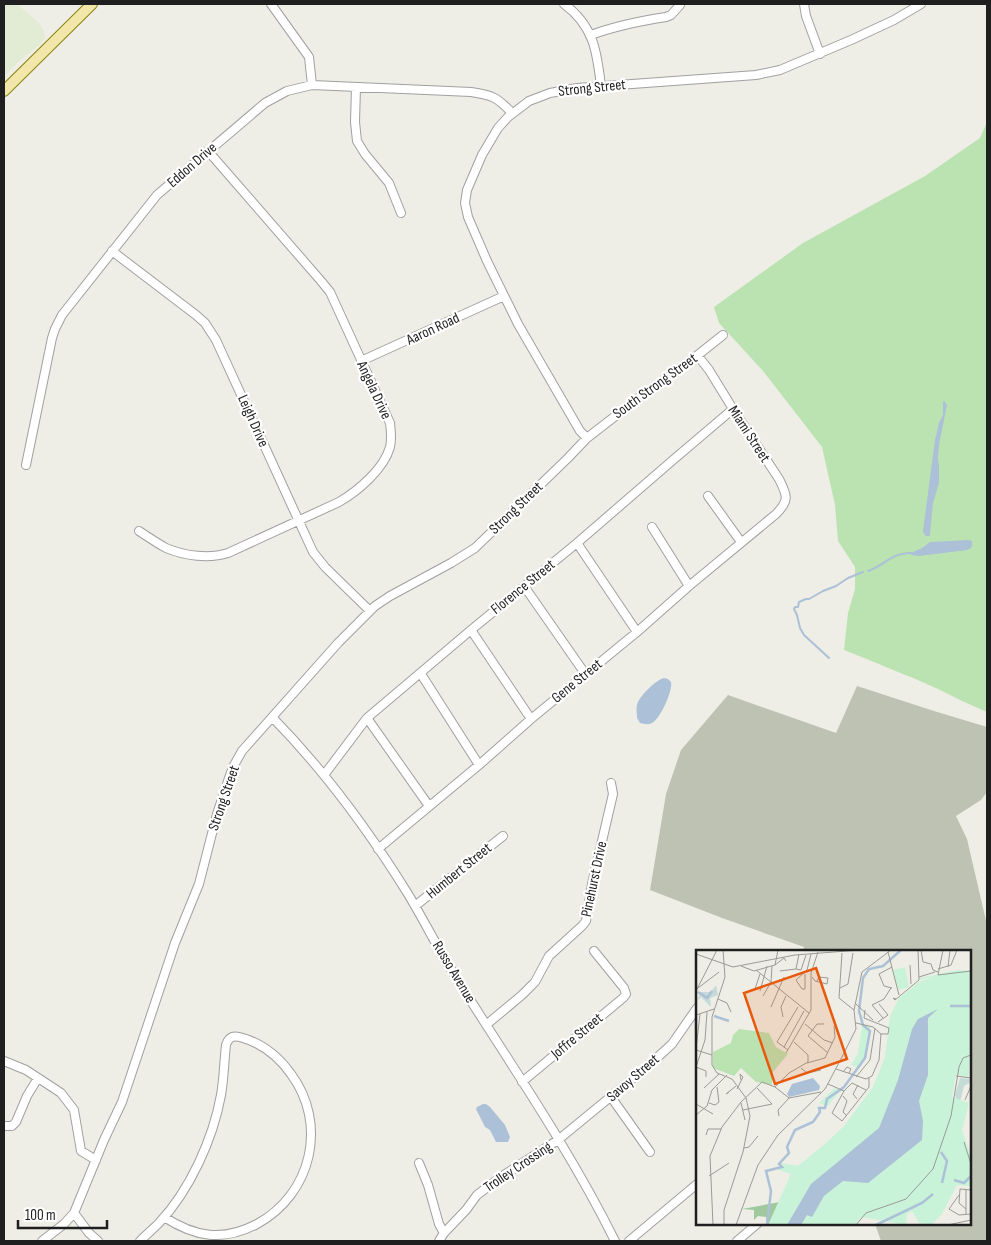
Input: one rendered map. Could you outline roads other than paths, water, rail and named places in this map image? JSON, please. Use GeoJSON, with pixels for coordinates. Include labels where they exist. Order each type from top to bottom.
{"type":"FeatureCollection","features":[{"type":"Feature","properties":{"kind":"main road"},"geometry":{"type":"LineString","coordinates":[[4,91],[92,4]]}},
{"type":"Feature","properties":{"kind":"street"},"geometry":{"type":"LineString","coordinates":[[271,4],[309,57],[312,85]]}},
{"type":"Feature","properties":{"kind":"street"},"geometry":{"type":"LineString","coordinates":[[564,4],[581,21],[591,35],[597,56],[601,86]]}},
{"type":"Feature","properties":{"kind":"street"},"geometry":{"type":"LineString","coordinates":[[804,4],[806,16],[820,54]]}},
{"type":"Feature","properties":{"kind":"street","name":"Strong Street"},"geometry":{"type":"LineString","coordinates":[[74,1213],[122,1102],[175,943],[199,884],[217,814],[232,770],[242,751],[338,643],[370,611],[390,596],[452,563],[475,548],[587,438],[580,431],[504,296],[466,212],[465,197],[470,180],[498,128],[512,113],[529,101],[568,89],[765,74],[780,70],[878,28],[921,4]]}},
{"type":"Feature","properties":{"kind":"street"},"geometry":{"type":"LineString","coordinates":[[591,35],[610,28],[666,17],[680,5]]}},
{"type":"Feature","properties":{"kind":"street","name":"Eddon Drive"},"geometry":{"type":"LineString","coordinates":[[26,465],[52,338],[62,315],[157,195],[265,103],[287,91],[312,85],[471,92],[492,96],[512,113]]}},
{"type":"Feature","properties":{"kind":"street"},"geometry":{"type":"LineString","coordinates":[[356,87],[355,135],[357,141],[365,154],[389,183],[401,213]]}},
{"type":"Feature","properties":{"kind":"street","name":"Angela Drive"},"geometry":{"type":"LineString","coordinates":[[139,531],[173,550],[213,556],[228,553],[349,496],[375,471],[387,454],[391,438],[390,423],[330,292],[208,151]]}},
{"type":"Feature","properties":{"kind":"street","name":"Leigh Drive"},"geometry":{"type":"LineString","coordinates":[[112,252],[196,315],[211,331],[313,552],[318,560],[370,611]]}},
{"type":"Feature","properties":{"kind":"street","name":"Aaron Road"},"geometry":{"type":"LineString","coordinates":[[361,361],[504,296]]}},
{"type":"Feature","properties":{"kind":"street","name":"South Strong Street"},"geometry":{"type":"LineString","coordinates":[[587,438],[698,356],[723,335]]}},
{"type":"Feature","properties":{"kind":"street","name":"Miami Street"},"geometry":{"type":"LineString","coordinates":[[698,356],[709,370],[785,491],[786,503],[776,514]]}},
{"type":"Feature","properties":{"kind":"street","name":"Florence Street"},"geometry":{"type":"LineString","coordinates":[[324,775],[367,718],[577,543],[733,409]]}},
{"type":"Feature","properties":{"kind":"street"},"geometry":{"type":"LineString","coordinates":[[708,496],[741,542]]}},
{"type":"Feature","properties":{"kind":"street","name":"Gene Street"},"geometry":{"type":"LineString","coordinates":[[378,849],[776,514]]}},
{"type":"Feature","properties":{"kind":"street"},"geometry":{"type":"LineString","coordinates":[[652,527],[689,586]]}},
{"type":"Feature","properties":{"kind":"street"},"geometry":{"type":"LineString","coordinates":[[577,543],[637,632]]}},
{"type":"Feature","properties":{"kind":"street"},"geometry":{"type":"LineString","coordinates":[[524,586],[586,675]]}},
{"type":"Feature","properties":{"kind":"street"},"geometry":{"type":"LineString","coordinates":[[471,630],[531,719]]}},
{"type":"Feature","properties":{"kind":"street"},"geometry":{"type":"LineString","coordinates":[[421,674],[479,765]]}},
{"type":"Feature","properties":{"kind":"street","name":"Russo Avenue"},"geometry":{"type":"LineString","coordinates":[[272,718],[324,775],[378,849],[558,1140],[615,1241]]}},
{"type":"Feature","properties":{"kind":"street"},"geometry":{"type":"LineString","coordinates":[[367,718],[429,806]]}},
{"type":"Feature","properties":{"kind":"street","name":"Pinehurst Drive"},"geometry":{"type":"LineString","coordinates":[[486,1025],[535,982],[548,956],[586,921],[592,884],[613,794],[611,783]]}},
{"type":"Feature","properties":{"kind":"street","name":"Humbert Street"},"geometry":{"type":"LineString","coordinates":[[415,906],[503,836]]}},
{"type":"Feature","properties":{"kind":"street","name":"Joffre Street"},"geometry":{"type":"LineString","coordinates":[[522,1082],[626,994],[624,988],[594,951]]}},
{"type":"Feature","properties":{"kind":"street","name":"Savoy Street"},"geometry":{"type":"LineString","coordinates":[[558,1140],[672,1044],[696,1009]]}},
{"type":"Feature","properties":{"kind":"street"},"geometry":{"type":"LineString","coordinates":[[140,1241],[164,1217],[178,1198],[206,1146],[221,1096],[228,1039],[231,1036],[236,1036],[263,1047],[288,1069],[299,1086],[308,1108],[311,1132],[310,1150],[303,1174],[297,1185],[287,1199],[272,1214],[252,1226],[226,1235],[215,1236],[194,1232],[184,1229],[164,1217]]}},
{"type":"Feature","properties":{"kind":"street"},"geometry":{"type":"LineString","coordinates":[[4,1061],[26,1070],[61,1093],[74,1110],[81,1151],[96,1160]]}},
{"type":"Feature","properties":{"kind":"street"},"geometry":{"type":"LineString","coordinates":[[4,1126],[12,1126],[16,1122],[38,1078]]}},
{"type":"Feature","properties":{"kind":"street"},"geometry":{"type":"LineString","coordinates":[[611,1097],[650,1152]]}},
{"type":"Feature","properties":{"kind":"street","name":"Trolley Crossing"},"geometry":{"type":"LineString","coordinates":[[439,1241],[477,1195],[558,1140]]}},
{"type":"Feature","properties":{"kind":"street"},"geometry":{"type":"LineString","coordinates":[[419,1163],[428,1185],[439,1224],[444,1233]]}},
{"type":"Feature","properties":{"kind":"street"},"geometry":{"type":"LineString","coordinates":[[629,1241],[696,1185]]}},
{"type":"Feature","properties":{"kind":"street"},"geometry":{"type":"LineString","coordinates":[[42,1241],[64,1224],[74,1213],[89,1233],[98,1241]]}},
{"type":"Feature","properties":{"kind":"street"},"geometry":{"type":"LineString","coordinates":[[737,1241],[756,1225]]}},
{"type":"Feature","properties":{"kind":"water"},"geometry":{"type":"Polygon","coordinates":[[[944,401],[947,405],[939,445],[939,483],[933,503],[930,536],[926,536],[923,531],[935,440],[943,415],[944,401]]]}},
{"type":"Feature","properties":{"kind":"water"},"geometry":{"type":"Polygon","coordinates":[[[972,541],[972,546],[967,550],[919,556],[911,555],[911,553],[930,542],[972,541]]]}},
{"type":"Feature","properties":{"kind":"water"},"geometry":{"type":"Polygon","coordinates":[[[664,678],[671,682],[671,686],[662,711],[652,723],[640,723],[637,718],[638,701],[648,689],[664,678]]]}},
{"type":"Feature","properties":{"kind":"water"},"geometry":{"type":"Polygon","coordinates":[[[483,1104],[490,1107],[505,1125],[510,1137],[508,1142],[496,1142],[490,1130],[485,1127],[476,1109],[483,1104]]]}},
{"type":"Feature","properties":{"kind":"waterway"},"geometry":{"type":"LineString","coordinates":[[868,571],[893,557],[904,553],[911,553]]}},
{"type":"Feature","properties":{"kind":"waterway"},"geometry":{"type":"LineString","coordinates":[[829,658],[804,635],[794,609],[798,607],[799,602],[809,599],[863,572]]}}]}
